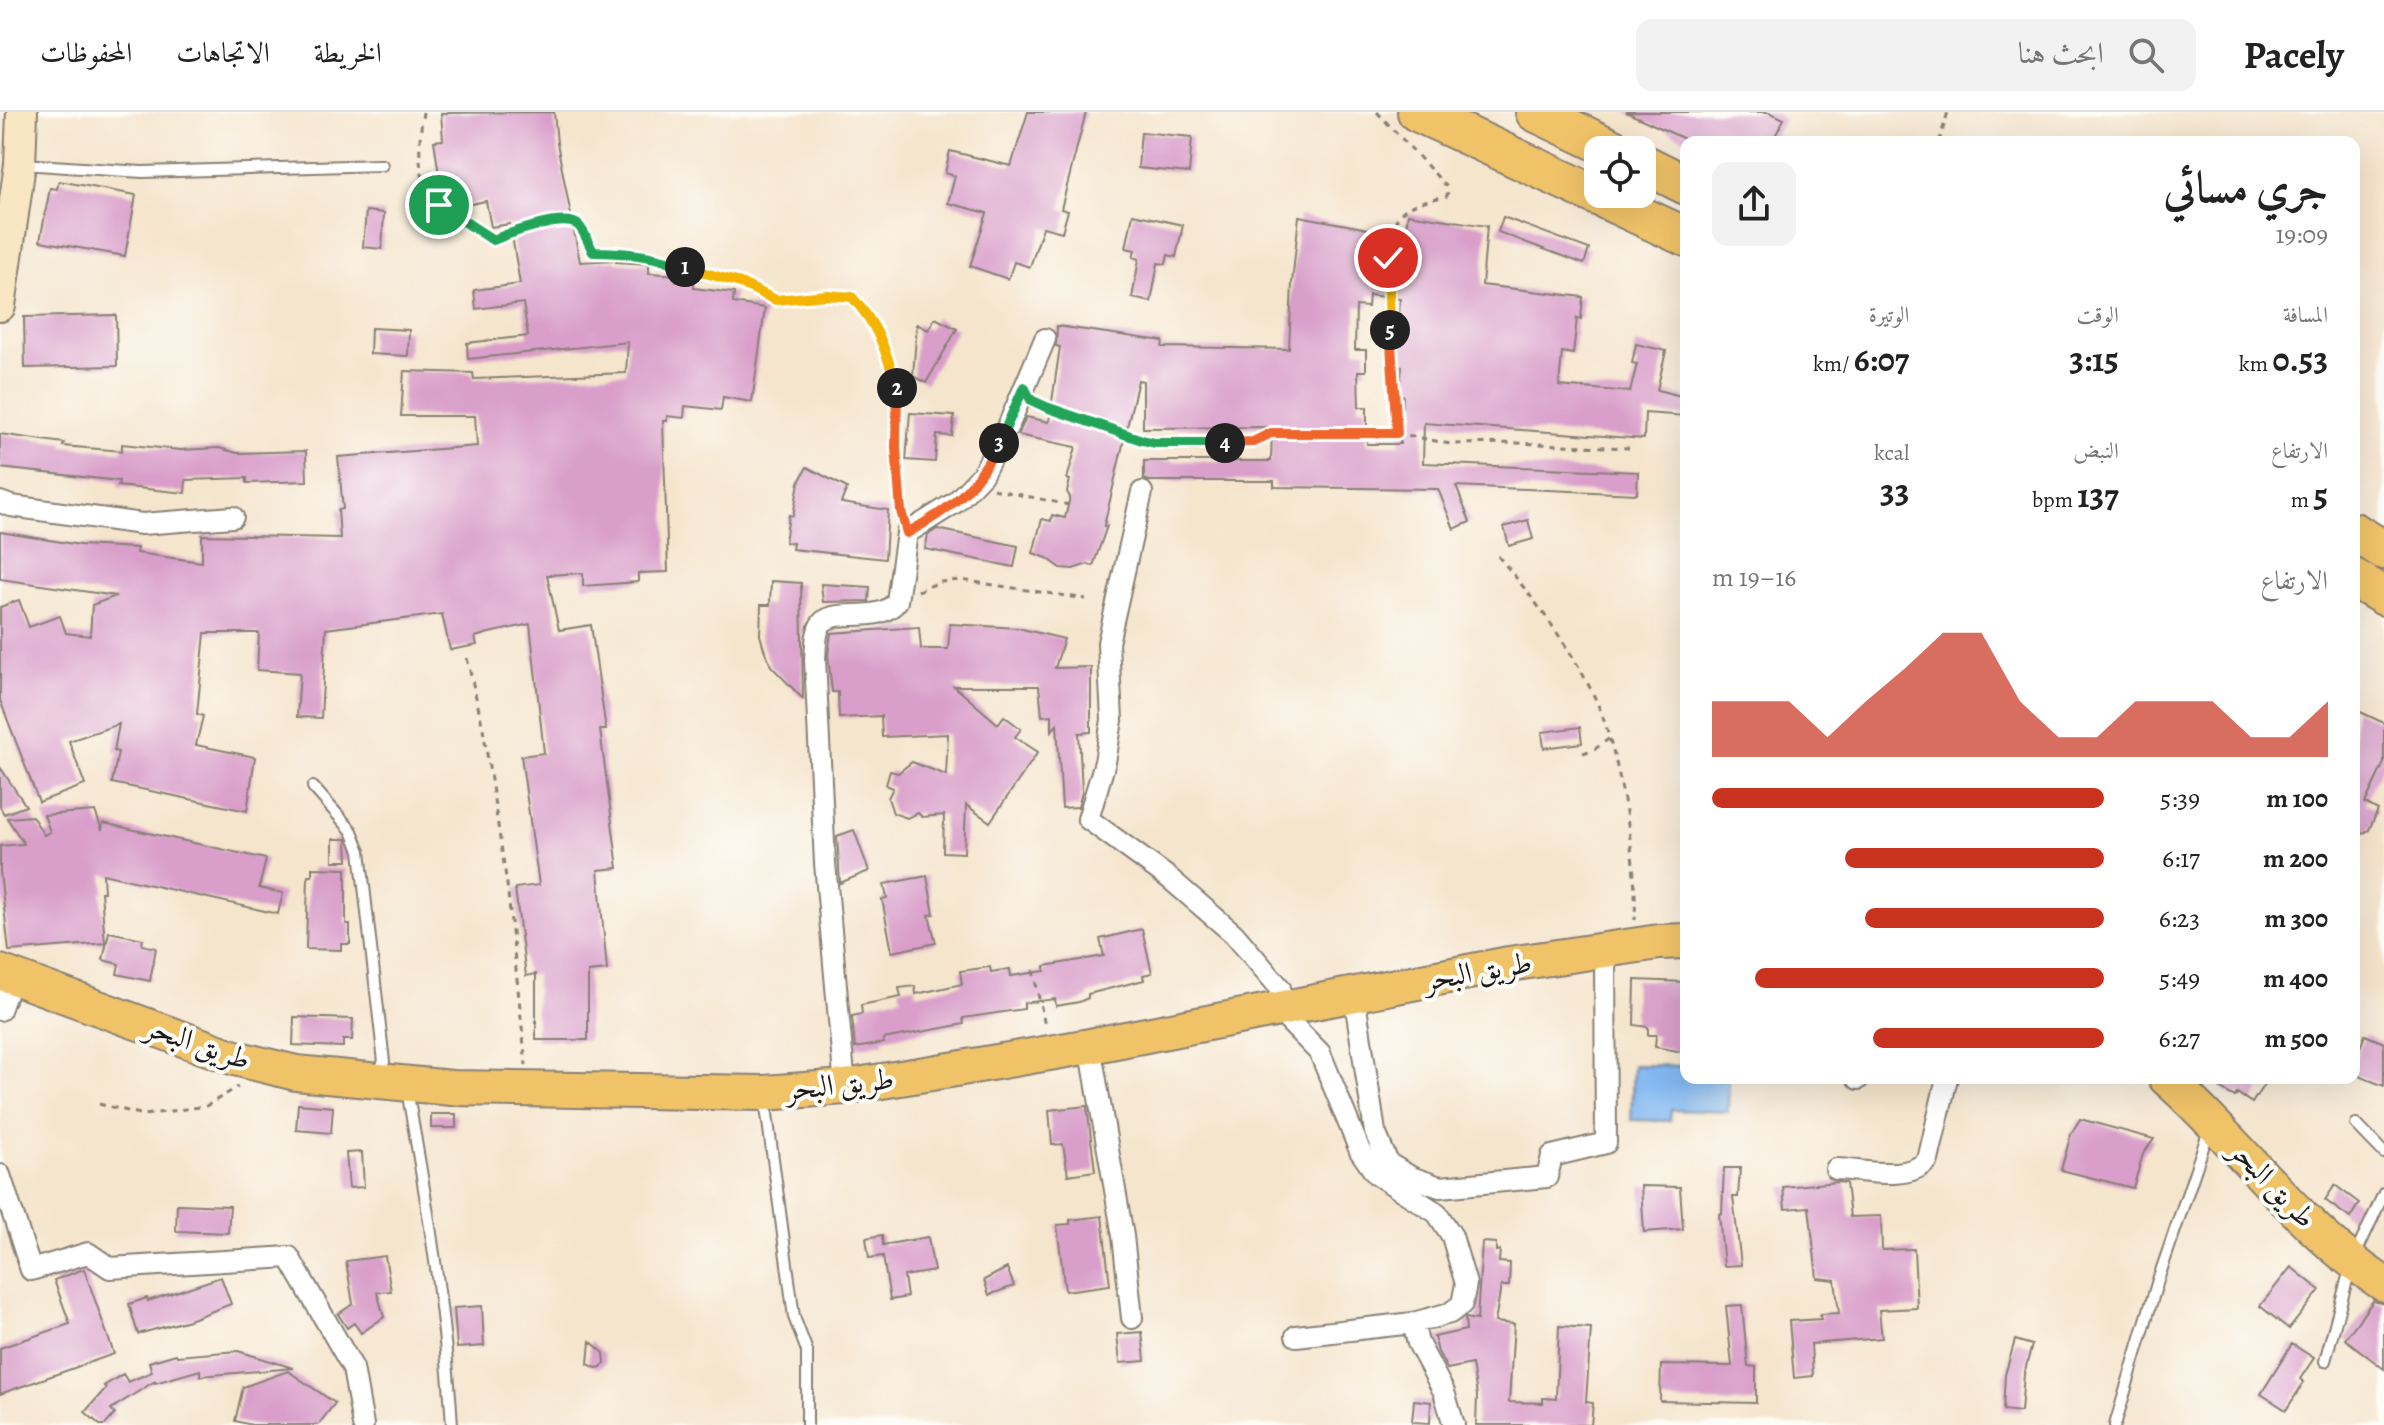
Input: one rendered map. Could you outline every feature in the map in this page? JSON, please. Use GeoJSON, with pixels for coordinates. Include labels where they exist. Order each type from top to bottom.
{"type":"FeatureCollection","features":[{"type":"Feature","properties":{"kind":"highway"},"geometry":{"type":"LineString","coordinates":[[1417,112],[1680,234]]}},
{"type":"Feature","properties":{"kind":"highway"},"geometry":{"type":"LineString","coordinates":[[1554,116],[1590,136]]}},
{"type":"Feature","properties":{"kind":"highway"},"geometry":{"type":"LineString","coordinates":[[1656,170],[1680,182]]}},
{"type":"Feature","properties":{"kind":"highway"},"geometry":{"type":"LineString","coordinates":[[2360,536],[2384,550]]}},
{"type":"Feature","properties":{"kind":"highway"},"geometry":{"type":"LineString","coordinates":[[2360,582],[2384,596]]}},
{"type":"Feature","properties":{"kind":"highway","name":"طريق البحر"},"geometry":{"type":"LineString","coordinates":[[6,974],[235,1058],[296,1073],[406,1085],[764,1093],[845,1087],[1090,1046],[1509,964],[1680,941]]}},
{"type":"Feature","properties":{"kind":"highway","name":"طريق البحر"},"geometry":{"type":"LineString","coordinates":[[2173,1084],[2212,1120],[2306,1220],[2352,1262],[2384,1284]]}},
{"type":"Feature","properties":{"kind":"main road"},"geometry":{"type":"LineString","coordinates":[[0,306],[20,164],[22,112]]}},
{"type":"Feature","properties":{"kind":"street"},"geometry":{"type":"LineString","coordinates":[[845,1087],[825,863],[815,659],[820,625],[828,618],[891,609],[897,601],[907,533],[956,502],[982,475],[1045,339]]}},
{"type":"Feature","properties":{"kind":"street"},"geometry":{"type":"LineString","coordinates":[[1142,492],[1108,643],[1112,720],[1105,762],[1088,819],[1169,878],[1234,934],[1280,988],[1278,1010],[1320,1053],[1360,1151],[1376,1174],[1437,1213],[1452,1236],[1466,1284],[1462,1304],[1450,1313],[1413,1323],[1296,1336]]}},
{"type":"Feature","properties":{"kind":"street"},"geometry":{"type":"LineString","coordinates":[[0,502],[142,524],[233,517]]}},
{"type":"Feature","properties":{"kind":"street"},"geometry":{"type":"LineString","coordinates":[[1354,994],[1375,1132],[1388,1163],[1411,1177],[1440,1187],[1547,1177],[1552,1156],[1606,1143],[1619,949]]}},
{"type":"Feature","properties":{"kind":"street"},"geometry":{"type":"LineString","coordinates":[[0,1010],[6,974]]}},
{"type":"Feature","properties":{"kind":"street"},"geometry":{"type":"LineString","coordinates":[[1090,1046],[1123,1236],[1132,1318]]}},
{"type":"Feature","properties":{"kind":"street"},"geometry":{"type":"LineString","coordinates":[[1836,1169],[1909,1173],[1921,1168],[1928,1160],[1946,1084]]}},
{"type":"Feature","properties":{"kind":"street"},"geometry":{"type":"LineString","coordinates":[[0,1175],[31,1270],[88,1253],[110,1268],[289,1257],[353,1368],[363,1425]]}},
{"type":"Feature","properties":{"kind":"street"},"geometry":{"type":"LineString","coordinates":[[1413,1323],[1418,1343],[1444,1392],[1454,1425]]}},
{"type":"Feature","properties":{"kind":"lane"},"geometry":{"type":"LineString","coordinates":[[20,164],[142,172],[382,165]]}},
{"type":"Feature","properties":{"kind":"lane"},"geometry":{"type":"LineString","coordinates":[[313,787],[352,831],[360,851],[384,1062],[372,1080]]}},
{"type":"Feature","properties":{"kind":"lane"},"geometry":{"type":"LineString","coordinates":[[406,1085],[447,1346],[452,1425]]}},
{"type":"Feature","properties":{"kind":"lane"},"geometry":{"type":"LineString","coordinates":[[764,1093],[794,1317],[807,1351],[807,1425]]}},
{"type":"Feature","properties":{"kind":"lane"},"geometry":{"type":"LineString","coordinates":[[2115,1425],[2158,1280],[2212,1120]]}},
{"type":"Feature","properties":{"kind":"lane"},"geometry":{"type":"LineString","coordinates":[[2356,1124],[2384,1153]]}},
{"type":"Feature","properties":{"kind":"lane"},"geometry":{"type":"LineString","coordinates":[[2325,1361],[2352,1262],[2384,1193]]}},
{"type":"Feature","properties":{"kind":"path"},"geometry":{"type":"LineString","coordinates":[[423,112],[418,145],[426,188],[439,205],[493,240],[540,224],[572,222],[580,226],[593,252],[624,252],[669,261],[740,283],[776,300],[827,295],[852,297],[880,333],[898,393],[896,447],[901,511],[907,533]]}},
{"type":"Feature","properties":{"kind":"path"},"geometry":{"type":"LineString","coordinates":[[1377,112],[1448,188],[1447,196],[1411,204],[1396,218],[1391,232],[1388,258],[1397,433]]}},
{"type":"Feature","properties":{"kind":"path"},"geometry":{"type":"LineString","coordinates":[[1941,136],[1948,112]]}},
{"type":"Feature","properties":{"kind":"path"},"geometry":{"type":"LineString","coordinates":[[1024,387],[1031,400],[1046,407],[1155,443],[1253,442],[1271,433],[1397,433],[1450,444],[1518,443],[1629,448]]}},
{"type":"Feature","properties":{"kind":"path"},"geometry":{"type":"LineString","coordinates":[[969,489],[985,487],[1069,505]]}},
{"type":"Feature","properties":{"kind":"path"},"geometry":{"type":"LineString","coordinates":[[1498,556],[1521,583],[1568,653],[1595,697],[1610,738],[1627,825],[1636,901],[1619,949]]}},
{"type":"Feature","properties":{"kind":"path"},"geometry":{"type":"LineString","coordinates":[[897,601],[940,582],[961,580],[1086,599]]}},
{"type":"Feature","properties":{"kind":"path"},"geometry":{"type":"LineString","coordinates":[[467,658],[483,728],[507,884],[529,1088]]}},
{"type":"Feature","properties":{"kind":"path"},"geometry":{"type":"LineString","coordinates":[[1583,753],[1610,738]]}},
{"type":"Feature","properties":{"kind":"path"},"geometry":{"type":"LineString","coordinates":[[1033,970],[1047,1035],[1046,1053]]}},
{"type":"Feature","properties":{"kind":"path"},"geometry":{"type":"LineString","coordinates":[[99,1104],[144,1115],[206,1106],[244,1084],[267,1066]]}},
{"type":"Feature","properties":{"kind":"water"},"geometry":{"type":"Polygon","coordinates":[[[1633,1065],[1680,1066],[1680,1084],[1729,1084],[1728,1112],[1671,1110],[1670,1121],[1631,1120],[1633,1065]]]}},
{"type":"Feature","properties":{"kind":"building"},"geometry":{"type":"Polygon","coordinates":[[[554,112],[580,262],[616,260],[649,264],[649,273],[677,275],[676,281],[694,283],[694,288],[734,293],[733,303],[765,308],[752,402],[723,397],[721,410],[685,406],[684,418],[667,416],[667,421],[663,421],[668,572],[638,573],[638,582],[583,586],[583,573],[547,575],[559,630],[591,625],[606,730],[600,730],[618,868],[598,870],[607,970],[588,972],[588,1040],[536,1040],[536,974],[526,976],[515,888],[539,885],[521,756],[544,753],[530,624],[475,637],[477,645],[450,650],[442,614],[326,629],[321,718],[297,717],[300,673],[257,670],[259,633],[205,633],[197,714],[203,716],[196,745],[255,757],[247,811],[112,783],[119,724],[69,741],[85,785],[39,802],[0,700],[0,607],[19,600],[29,627],[60,616],[66,633],[90,636],[92,605],[116,596],[0,579],[0,532],[80,545],[137,548],[136,553],[202,562],[202,535],[340,538],[338,510],[343,509],[338,457],[477,446],[475,416],[401,416],[404,371],[473,373],[474,379],[626,373],[628,342],[468,359],[467,343],[528,336],[523,303],[476,309],[474,290],[520,284],[510,224],[491,227],[486,201],[451,208],[446,181],[440,182],[434,141],[443,140],[441,113],[554,112]]]}},
{"type":"Feature","properties":{"kind":"building"},"geometry":{"type":"Polygon","coordinates":[[[1028,112],[1086,112],[1061,209],[1068,211],[1062,232],[1043,227],[1030,267],[1014,262],[1008,279],[970,266],[987,213],[948,203],[955,176],[945,173],[950,151],[1011,166],[1028,112]]]}},
{"type":"Feature","properties":{"kind":"building"},"geometry":{"type":"Polygon","coordinates":[[[1626,112],[1769,112],[1784,119],[1775,136],[1680,137],[1626,112]]]}},
{"type":"Feature","properties":{"kind":"building"},"geometry":{"type":"Polygon","coordinates":[[[1141,132],[1192,137],[1189,173],[1138,168],[1141,132]]]}},
{"type":"Feature","properties":{"kind":"building"},"geometry":{"type":"Polygon","coordinates":[[[59,181],[136,195],[125,256],[40,241],[50,188],[57,189],[59,181]]]}},
{"type":"Feature","properties":{"kind":"building"},"geometry":{"type":"Polygon","coordinates":[[[366,211],[384,213],[382,249],[363,247],[366,211]]]}},
{"type":"Feature","properties":{"kind":"building"},"geometry":{"type":"Polygon","coordinates":[[[1133,214],[1183,225],[1176,257],[1168,255],[1166,264],[1158,263],[1151,302],[1132,298],[1139,259],[1133,257],[1135,250],[1126,248],[1133,214]]]}},
{"type":"Feature","properties":{"kind":"building"},"geometry":{"type":"Polygon","coordinates":[[[1408,214],[1487,226],[1482,285],[1583,297],[1573,354],[1562,352],[1559,386],[1630,392],[1637,364],[1632,363],[1636,344],[1666,351],[1657,390],[1680,396],[1680,416],[1645,413],[1644,439],[1424,423],[1423,463],[1638,472],[1637,494],[1456,486],[1470,522],[1454,529],[1438,489],[1274,487],[1274,481],[1149,481],[1144,479],[1144,461],[1271,461],[1272,427],[1143,428],[1143,381],[1138,380],[1104,526],[1107,526],[1093,566],[1061,568],[1033,553],[1042,519],[1051,521],[1052,515],[1065,518],[1070,497],[1067,492],[1070,480],[1067,479],[1076,447],[1018,435],[1026,417],[1049,422],[1060,347],[1056,346],[1057,326],[1163,341],[1162,347],[1289,349],[1299,216],[1405,236],[1408,214]],[[1369,295],[1368,307],[1356,306],[1355,350],[1366,350],[1366,371],[1358,371],[1359,407],[1367,407],[1367,444],[1400,444],[1402,367],[1396,366],[1400,299],[1369,295]]]}},
{"type":"Feature","properties":{"kind":"building"},"geometry":{"type":"Polygon","coordinates":[[[1503,217],[1589,249],[1584,264],[1498,232],[1503,217]]]}},
{"type":"Feature","properties":{"kind":"building"},"geometry":{"type":"Polygon","coordinates":[[[116,315],[117,366],[25,368],[24,317],[116,315]]]}},
{"type":"Feature","properties":{"kind":"building"},"geometry":{"type":"Polygon","coordinates":[[[935,318],[957,329],[926,383],[913,376],[917,324],[928,330],[935,318]]]}},
{"type":"Feature","properties":{"kind":"building"},"geometry":{"type":"Polygon","coordinates":[[[371,328],[409,330],[408,356],[370,354],[371,328]]]}},
{"type":"Feature","properties":{"kind":"building"},"geometry":{"type":"Polygon","coordinates":[[[910,413],[954,416],[952,436],[937,435],[935,462],[906,460],[910,413]]]}},
{"type":"Feature","properties":{"kind":"building"},"geometry":{"type":"Polygon","coordinates":[[[0,434],[64,443],[63,446],[122,451],[122,444],[180,450],[219,448],[237,453],[306,451],[307,481],[247,483],[247,478],[186,480],[185,493],[118,486],[119,481],[0,468],[0,434]]]}},
{"type":"Feature","properties":{"kind":"building"},"geometry":{"type":"Polygon","coordinates":[[[807,467],[847,488],[841,503],[888,510],[885,559],[792,549],[793,543],[785,542],[789,515],[793,516],[799,482],[807,467]]]}},
{"type":"Feature","properties":{"kind":"building"},"geometry":{"type":"Polygon","coordinates":[[[1528,520],[1533,539],[1509,546],[1504,527],[1528,520]]]}},
{"type":"Feature","properties":{"kind":"building"},"geometry":{"type":"Polygon","coordinates":[[[937,529],[1018,546],[1014,567],[925,549],[928,535],[937,529]]]}},
{"type":"Feature","properties":{"kind":"building"},"geometry":{"type":"Polygon","coordinates":[[[771,581],[801,583],[803,699],[771,666],[760,635],[761,605],[770,605],[771,581]]]}},
{"type":"Feature","properties":{"kind":"building"},"geometry":{"type":"Polygon","coordinates":[[[821,584],[870,587],[869,601],[823,602],[821,584]]]}},
{"type":"Feature","properties":{"kind":"building"},"geometry":{"type":"Polygon","coordinates":[[[950,624],[1018,628],[1064,639],[1055,668],[1091,667],[1091,732],[1079,733],[1082,792],[1078,807],[1062,808],[1057,724],[1052,731],[1052,715],[1042,716],[1039,686],[954,686],[998,724],[1004,716],[1021,729],[1015,737],[1038,752],[990,822],[966,805],[964,853],[943,852],[944,815],[922,817],[918,813],[907,818],[893,813],[888,798],[893,788],[886,785],[890,771],[898,773],[912,762],[946,775],[948,734],[882,737],[881,716],[839,718],[838,692],[832,692],[828,655],[831,633],[919,627],[921,649],[948,649],[950,624]]]}},
{"type":"Feature","properties":{"kind":"building"},"geometry":{"type":"Polygon","coordinates":[[[2360,712],[2384,723],[2384,763],[2365,803],[2378,810],[2369,830],[2360,835],[2360,712]]]}},
{"type":"Feature","properties":{"kind":"building"},"geometry":{"type":"Polygon","coordinates":[[[1580,727],[1582,743],[1544,748],[1542,732],[1580,727]]]}},
{"type":"Feature","properties":{"kind":"building"},"geometry":{"type":"Polygon","coordinates":[[[0,767],[26,806],[4,814],[0,807],[0,767]]]}},
{"type":"Feature","properties":{"kind":"building"},"geometry":{"type":"Polygon","coordinates":[[[95,811],[102,830],[103,823],[266,859],[259,888],[283,893],[278,914],[103,874],[104,892],[101,892],[105,943],[9,951],[0,846],[24,844],[7,818],[32,816],[44,835],[50,832],[44,815],[95,811]]]}},
{"type":"Feature","properties":{"kind":"building"},"geometry":{"type":"Polygon","coordinates":[[[854,830],[869,871],[840,883],[837,836],[854,830]]]}},
{"type":"Feature","properties":{"kind":"building"},"geometry":{"type":"Polygon","coordinates":[[[333,839],[347,839],[348,861],[333,861],[333,839]]]}},
{"type":"Feature","properties":{"kind":"building"},"geometry":{"type":"Polygon","coordinates":[[[312,868],[346,869],[346,924],[350,924],[350,944],[341,944],[341,950],[306,949],[308,876],[312,876],[312,868]]]}},
{"type":"Feature","properties":{"kind":"building"},"geometry":{"type":"Polygon","coordinates":[[[927,876],[934,914],[929,915],[936,943],[892,952],[882,899],[887,898],[884,884],[927,876]]]}},
{"type":"Feature","properties":{"kind":"building"},"geometry":{"type":"Polygon","coordinates":[[[1142,929],[1152,973],[1143,975],[1144,980],[1088,994],[1088,998],[1079,1002],[1056,1006],[1055,999],[1024,1003],[1024,1009],[963,1018],[964,1024],[883,1039],[884,1043],[855,1048],[852,1016],[862,1014],[861,1005],[901,997],[899,988],[915,986],[916,994],[962,984],[960,971],[990,967],[991,972],[1010,969],[1011,976],[1045,971],[1045,966],[1104,956],[1100,939],[1142,929]]]}},
{"type":"Feature","properties":{"kind":"building"},"geometry":{"type":"Polygon","coordinates":[[[109,932],[143,939],[142,945],[156,948],[150,981],[117,974],[119,964],[103,960],[109,932]]]}},
{"type":"Feature","properties":{"kind":"building"},"geometry":{"type":"Polygon","coordinates":[[[1635,980],[1680,982],[1680,1051],[1655,1047],[1656,1035],[1648,1035],[1648,1027],[1634,1025],[1635,980]]]}},
{"type":"Feature","properties":{"kind":"building"},"geometry":{"type":"Polygon","coordinates":[[[294,1017],[353,1019],[352,1040],[343,1040],[343,1047],[293,1045],[294,1017]]]}},
{"type":"Feature","properties":{"kind":"building"},"geometry":{"type":"Polygon","coordinates":[[[2365,1035],[2384,1043],[2384,1086],[2360,1076],[2360,1048],[2365,1035]]]}},
{"type":"Feature","properties":{"kind":"building"},"geometry":{"type":"Polygon","coordinates":[[[2264,1084],[2252,1103],[2237,1093],[2235,1097],[2221,1089],[2224,1085],[2264,1084]]]}},
{"type":"Feature","properties":{"kind":"building"},"geometry":{"type":"Polygon","coordinates":[[[298,1104],[333,1107],[331,1133],[296,1130],[298,1104]]]}},
{"type":"Feature","properties":{"kind":"building"},"geometry":{"type":"Polygon","coordinates":[[[1087,1106],[1095,1171],[1068,1175],[1063,1144],[1052,1145],[1049,1110],[1087,1106]]]}},
{"type":"Feature","properties":{"kind":"building"},"geometry":{"type":"Polygon","coordinates":[[[431,1114],[456,1114],[456,1128],[431,1128],[431,1114]]]}},
{"type":"Feature","properties":{"kind":"building"},"geometry":{"type":"Polygon","coordinates":[[[2080,1119],[2154,1139],[2143,1154],[2133,1188],[2061,1170],[2071,1134],[2080,1119]]]}},
{"type":"Feature","properties":{"kind":"building"},"geometry":{"type":"Polygon","coordinates":[[[362,1152],[364,1187],[349,1188],[346,1153],[362,1152]]]}},
{"type":"Feature","properties":{"kind":"building"},"geometry":{"type":"Polygon","coordinates":[[[1724,1168],[1740,1168],[1738,1197],[1733,1197],[1741,1265],[1724,1266],[1719,1214],[1722,1213],[1724,1168]]]}},
{"type":"Feature","properties":{"kind":"building"},"geometry":{"type":"Polygon","coordinates":[[[1846,1183],[1850,1217],[1881,1216],[1882,1250],[1914,1249],[1917,1308],[1879,1310],[1882,1338],[1811,1344],[1813,1376],[1794,1378],[1789,1321],[1821,1319],[1820,1314],[1839,1313],[1835,1280],[1817,1278],[1809,1207],[1785,1209],[1783,1187],[1846,1183]]]}},
{"type":"Feature","properties":{"kind":"building"},"geometry":{"type":"Polygon","coordinates":[[[2335,1185],[2359,1203],[2350,1218],[2325,1200],[2335,1185]]]}},
{"type":"Feature","properties":{"kind":"building"},"geometry":{"type":"Polygon","coordinates":[[[1641,1186],[1680,1187],[1683,1229],[1644,1232],[1641,1186]]]}},
{"type":"Feature","properties":{"kind":"building"},"geometry":{"type":"Polygon","coordinates":[[[177,1204],[230,1206],[228,1233],[176,1231],[177,1204]]]}},
{"type":"Feature","properties":{"kind":"building"},"geometry":{"type":"Polygon","coordinates":[[[1102,1216],[1110,1285],[1065,1291],[1057,1225],[1102,1216]]]}},
{"type":"Feature","properties":{"kind":"building"},"geometry":{"type":"Polygon","coordinates":[[[882,1235],[883,1245],[928,1237],[934,1271],[904,1276],[907,1297],[890,1300],[883,1256],[869,1258],[866,1238],[882,1235]]]}},
{"type":"Feature","properties":{"kind":"building"},"geometry":{"type":"Polygon","coordinates":[[[1482,1242],[1496,1243],[1496,1251],[1500,1250],[1499,1262],[1510,1263],[1509,1286],[1501,1286],[1495,1322],[1514,1324],[1509,1402],[1543,1403],[1543,1398],[1556,1399],[1559,1326],[1591,1328],[1586,1402],[1593,1403],[1591,1425],[1476,1425],[1477,1395],[1472,1364],[1447,1369],[1434,1337],[1466,1330],[1465,1318],[1477,1320],[1482,1242]]]}},
{"type":"Feature","properties":{"kind":"building"},"geometry":{"type":"Polygon","coordinates":[[[385,1256],[391,1291],[377,1292],[384,1317],[361,1333],[354,1323],[347,1328],[338,1314],[353,1304],[346,1261],[385,1256]]]}},
{"type":"Feature","properties":{"kind":"building"},"geometry":{"type":"Polygon","coordinates":[[[2291,1267],[2320,1290],[2289,1329],[2260,1306],[2291,1267]]]}},
{"type":"Feature","properties":{"kind":"building"},"geometry":{"type":"Polygon","coordinates":[[[1007,1268],[1014,1286],[989,1295],[984,1280],[1007,1268]]]}},
{"type":"Feature","properties":{"kind":"building"},"geometry":{"type":"Polygon","coordinates":[[[84,1269],[114,1354],[0,1394],[0,1348],[70,1324],[54,1280],[84,1269]]]}},
{"type":"Feature","properties":{"kind":"building"},"geometry":{"type":"Polygon","coordinates":[[[221,1277],[231,1304],[138,1334],[129,1304],[147,1298],[148,1301],[221,1277]]]}},
{"type":"Feature","properties":{"kind":"building"},"geometry":{"type":"Polygon","coordinates":[[[2373,1301],[2384,1304],[2384,1369],[2345,1339],[2373,1301]]]}},
{"type":"Feature","properties":{"kind":"building"},"geometry":{"type":"Polygon","coordinates":[[[1742,1305],[1748,1366],[1756,1367],[1756,1403],[1660,1401],[1661,1365],[1732,1366],[1726,1306],[1742,1305]]]}},
{"type":"Feature","properties":{"kind":"building"},"geometry":{"type":"Polygon","coordinates":[[[482,1306],[484,1346],[457,1348],[454,1308],[482,1306]]]}},
{"type":"Feature","properties":{"kind":"building"},"geometry":{"type":"Polygon","coordinates":[[[1142,1332],[1145,1361],[1120,1363],[1117,1334],[1142,1332]]]}},
{"type":"Feature","properties":{"kind":"building"},"geometry":{"type":"Polygon","coordinates":[[[2015,1340],[2032,1345],[2024,1374],[2021,1412],[2003,1410],[2005,1375],[2015,1340]]]}},
{"type":"Feature","properties":{"kind":"building"},"geometry":{"type":"Polygon","coordinates":[[[590,1341],[604,1353],[605,1363],[601,1367],[588,1364],[590,1341]]]}},
{"type":"Feature","properties":{"kind":"building"},"geometry":{"type":"Polygon","coordinates":[[[2292,1344],[2314,1358],[2300,1379],[2304,1382],[2286,1410],[2261,1394],[2292,1344]]]}},
{"type":"Feature","properties":{"kind":"building"},"geometry":{"type":"Polygon","coordinates":[[[238,1351],[293,1368],[200,1376],[200,1370],[155,1381],[111,1409],[115,1414],[105,1425],[100,1425],[85,1412],[106,1388],[104,1386],[123,1374],[128,1382],[152,1372],[149,1362],[176,1354],[238,1351]]]}},
{"type":"Feature","properties":{"kind":"building"},"geometry":{"type":"Polygon","coordinates":[[[288,1371],[335,1403],[318,1425],[252,1425],[235,1421],[243,1387],[288,1371]]]}},
{"type":"Feature","properties":{"kind":"building"},"geometry":{"type":"Polygon","coordinates":[[[1414,1400],[1431,1402],[1430,1423],[1412,1422],[1414,1400]]]}},
{"type":"Feature","properties":{"kind":"route"},"geometry":{"type":"LineString","coordinates":[[439,205],[493,240],[540,224],[572,222],[580,226],[593,252],[651,256],[740,283],[776,300],[827,295],[852,297],[880,333],[898,393],[896,447],[901,511],[907,533],[956,502],[982,475],[1010,422],[1024,387],[1031,400],[1046,407],[1155,443],[1253,442],[1271,433],[1397,433],[1388,258]]}}]}
